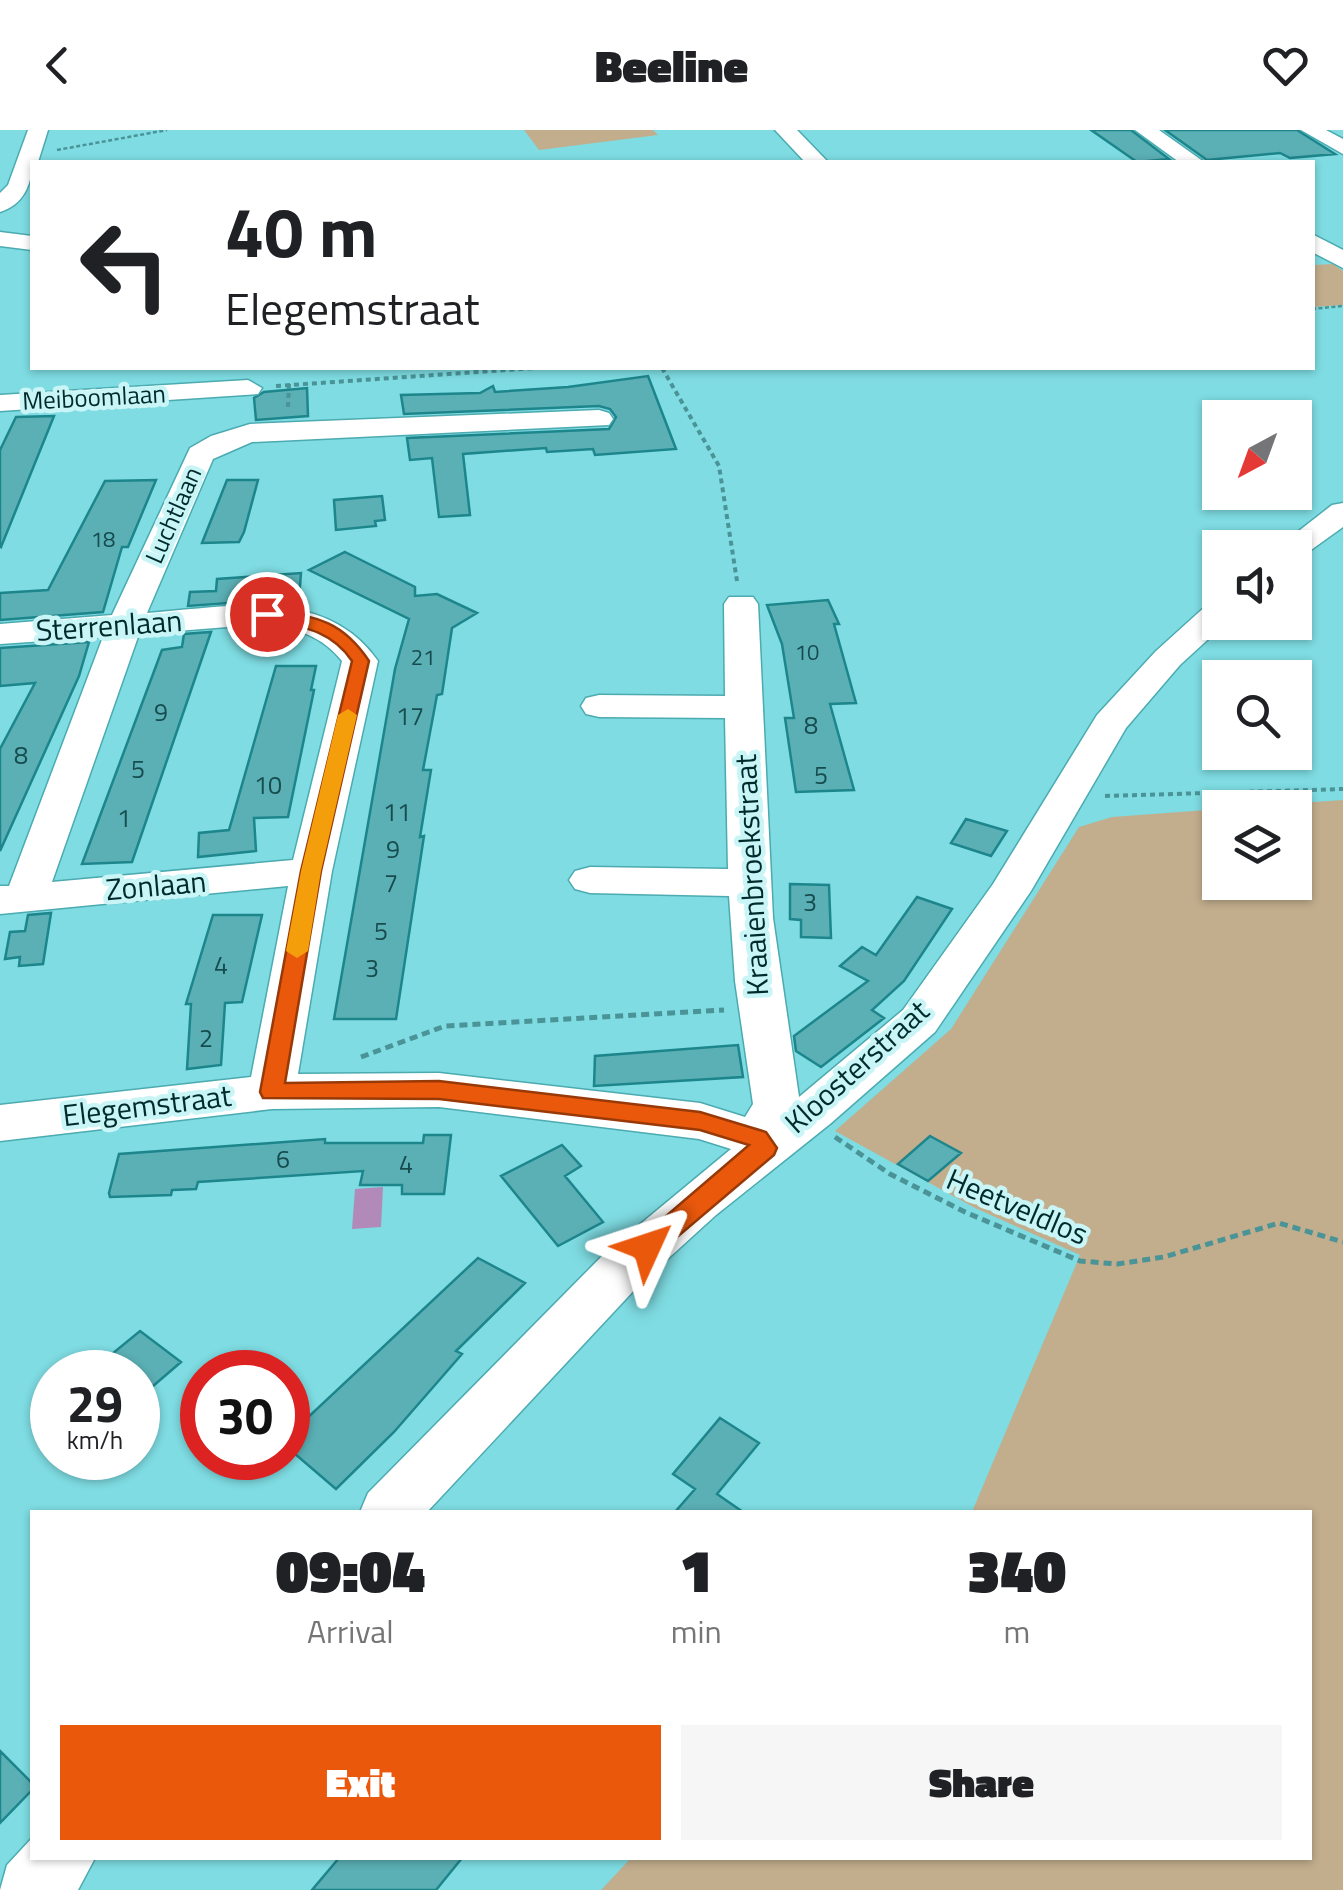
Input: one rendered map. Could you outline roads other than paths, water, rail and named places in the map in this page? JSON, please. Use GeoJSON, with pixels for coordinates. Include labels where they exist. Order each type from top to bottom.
{"type":"FeatureCollection","features":[{"type":"Feature","properties":{"kind":"street"},"geometry":{"type":"LineString","coordinates":[[786,130],[816,160]]}},
{"type":"Feature","properties":{"kind":"street"},"geometry":{"type":"LineString","coordinates":[[1146,130],[1190,160]]}},
{"type":"Feature","properties":{"kind":"street"},"geometry":{"type":"LineString","coordinates":[[0,205],[18,188],[28,142]]}},
{"type":"Feature","properties":{"kind":"street"},"geometry":{"type":"LineString","coordinates":[[0,239],[30,243]]}},
{"type":"Feature","properties":{"kind":"street"},"geometry":{"type":"LineString","coordinates":[[1315,244],[1343,261]]}},
{"type":"Feature","properties":{"kind":"street","name":"Meiboomlaan"},"geometry":{"type":"LineString","coordinates":[[0,403],[248,388]]}},
{"type":"Feature","properties":{"kind":"street","name":"Luchtlaan"},"geometry":{"type":"LineString","coordinates":[[12,899],[200,454],[250,433],[599,419]]}},
{"type":"Feature","properties":{"kind":"street"},"geometry":{"type":"LineString","coordinates":[[1312,535],[1343,512]]}},
{"type":"Feature","properties":{"kind":"street","name":"Kraaienbroekstraat"},"geometry":{"type":"LineString","coordinates":[[741,604],[749,882],[758,1008],[776,1105],[761,1143]]}},
{"type":"Feature","properties":{"kind":"street","name":"Sterrenlaan"},"geometry":{"type":"LineString","coordinates":[[0,634],[267,614],[309,621],[346,639],[360,661],[311,871],[272,1092]]}},
{"type":"Feature","properties":{"kind":"street","name":"Kloosterstraat"},"geometry":{"type":"LineString","coordinates":[[391,1510],[621,1270],[761,1143],[806,1117],[919,1021],[1010,891],[1110,722],[1202,627]]}},
{"type":"Feature","properties":{"kind":"street"},"geometry":{"type":"LineString","coordinates":[[599,706],[744,707]]}},
{"type":"Feature","properties":{"kind":"street","name":"Zonlaan"},"geometry":{"type":"LineString","coordinates":[[12,899],[311,871]]}},
{"type":"Feature","properties":{"kind":"street"},"geometry":{"type":"LineString","coordinates":[[590,880],[749,882]]}},
{"type":"Feature","properties":{"kind":"street","name":"Elegemstraat"},"geometry":{"type":"LineString","coordinates":[[0,1123],[272,1092],[439,1090],[681,1119],[761,1143]]}},
{"type":"Feature","properties":{"kind":"street"},"geometry":{"type":"LineString","coordinates":[[32,1890],[59,1860]]}}]}
